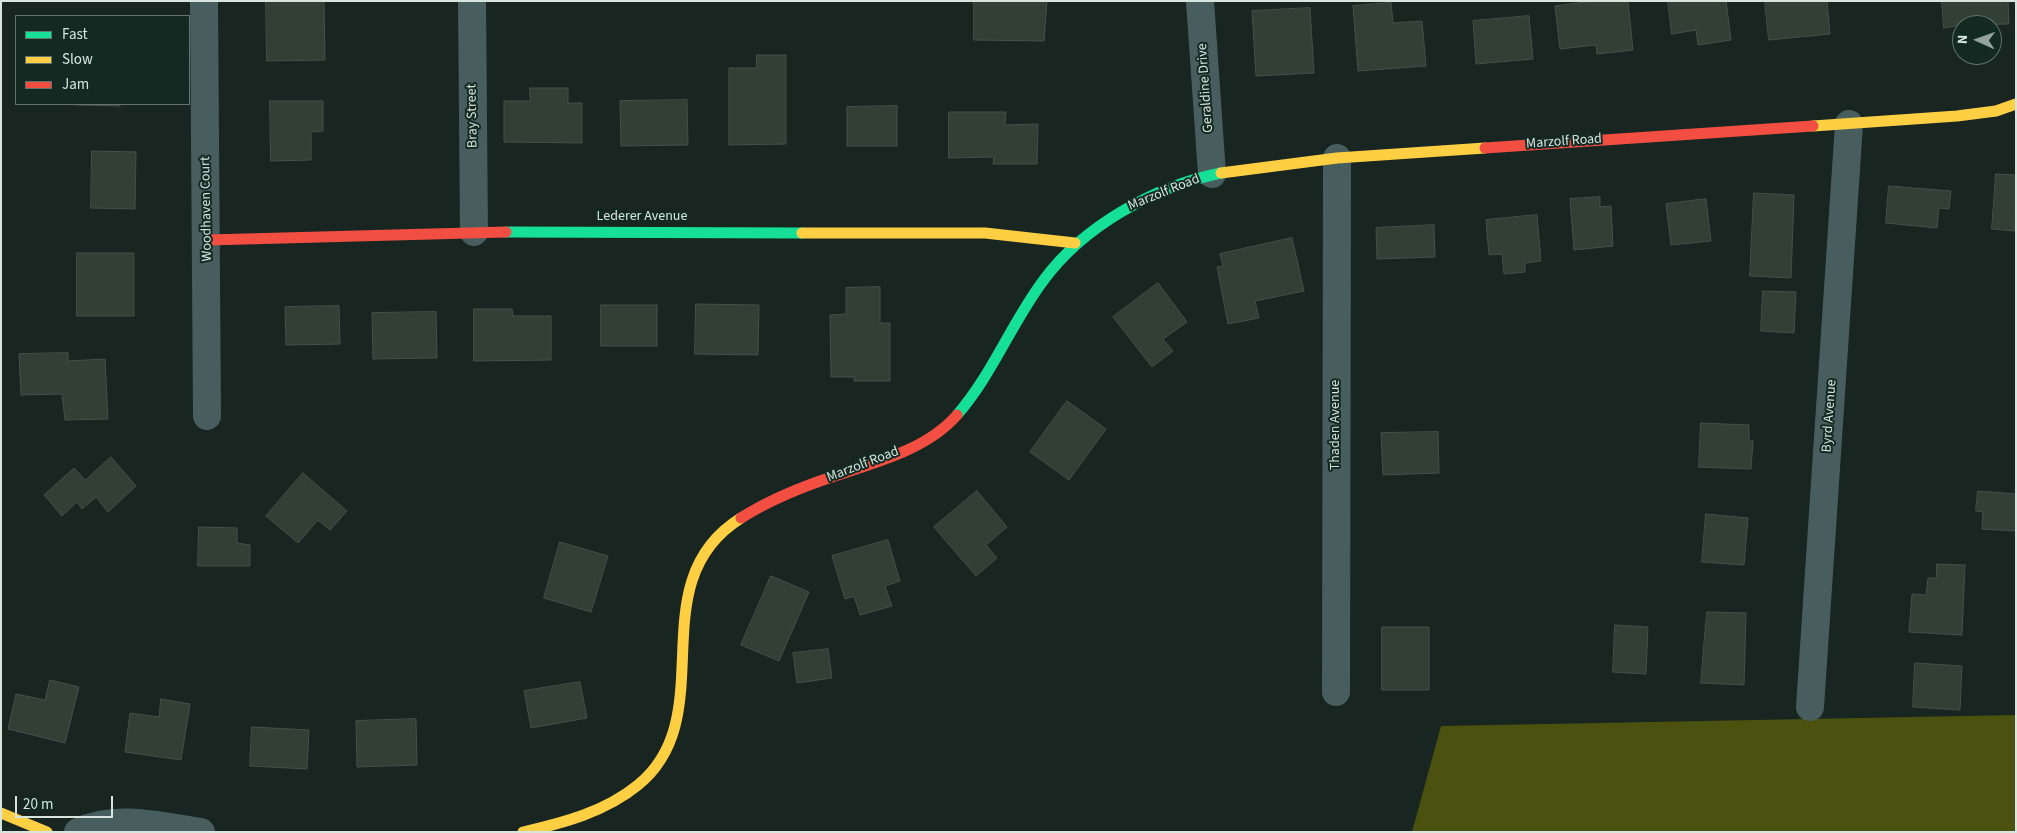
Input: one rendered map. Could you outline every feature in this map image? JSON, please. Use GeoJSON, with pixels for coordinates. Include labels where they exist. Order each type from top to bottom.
{"type":"FeatureCollection","features":[{"type":"Feature","properties":{"kind":"street","name":"Woodhaven Court"},"geometry":{"type":"LineString","coordinates":[[204,1],[208,240],[208,416]]}},
{"type":"Feature","properties":{"kind":"street","name":"Bray Street"},"geometry":{"type":"LineString","coordinates":[[472,1],[474,232]]}},
{"type":"Feature","properties":{"kind":"street","name":"Geraldine Drive"},"geometry":{"type":"LineString","coordinates":[[1200,1],[1212,174]]}},
{"type":"Feature","properties":{"kind":"street","name":"Marzolf Road"},"geometry":{"type":"LineString","coordinates":[[523,832],[561,824],[598,812],[623,797],[648,777],[663,761],[679,719],[681,632],[686,598],[694,574],[713,543],[735,521],[775,499],[913,446],[943,429],[968,402],[1037,287],[1075,243],[1119,211],[1155,194],[1212,174],[1261,166],[1336,158],[1957,116],[1996,110],[2016,104]]}},
{"type":"Feature","properties":{"kind":"street","name":"Byrd Avenue"},"geometry":{"type":"LineString","coordinates":[[1810,707],[1849,124]]}},
{"type":"Feature","properties":{"kind":"street","name":"Thaden Avenue"},"geometry":{"type":"LineString","coordinates":[[1336,158],[1336,692]]}},
{"type":"Feature","properties":{"kind":"street","name":"Lederer Avenue"},"geometry":{"type":"LineString","coordinates":[[208,240],[474,232],[985,233],[1075,243]]}},
{"type":"Feature","properties":{"kind":"street"},"geometry":{"type":"LineString","coordinates":[[1,813],[47,832]]}},
{"type":"Feature","properties":{"kind":"street"},"geometry":{"type":"LineString","coordinates":[[78,832],[105,822],[130,823],[201,832]]}},
{"type":"Feature","properties":{"kind":"green space"},"geometry":{"type":"Polygon","coordinates":[[[2016,715],[2016,832],[1412,832],[1441,726],[2016,715]]]}},
{"type":"Feature","properties":{"kind":"building"},"geometry":{"type":"Polygon","coordinates":[[[266,1],[324,1],[325,60],[267,61],[266,1]]]}},
{"type":"Feature","properties":{"kind":"building"},"geometry":{"type":"Polygon","coordinates":[[[974,1],[1047,1],[1044,41],[974,40],[974,1]]]}},
{"type":"Feature","properties":{"kind":"building"},"geometry":{"type":"Polygon","coordinates":[[[1593,1],[1628,1],[1633,50],[1597,54],[1596,45],[1560,49],[1555,6],[1593,1]]]}},
{"type":"Feature","properties":{"kind":"building"},"geometry":{"type":"Polygon","coordinates":[[[1668,1],[1726,1],[1731,40],[1698,45],[1696,30],[1672,34],[1668,1]]]}},
{"type":"Feature","properties":{"kind":"building"},"geometry":{"type":"Polygon","coordinates":[[[1765,1],[1827,1],[1830,34],[1769,40],[1765,1]]]}},
{"type":"Feature","properties":{"kind":"building"},"geometry":{"type":"Polygon","coordinates":[[[1942,1],[2008,1],[2009,24],[2002,24],[2002,15],[1952,15],[1952,27],[1944,28],[1942,1]]]}},
{"type":"Feature","properties":{"kind":"building"},"geometry":{"type":"Polygon","coordinates":[[[1391,3],[1393,23],[1422,21],[1426,66],[1358,71],[1353,6],[1391,3]]]}},
{"type":"Feature","properties":{"kind":"building"},"geometry":{"type":"Polygon","coordinates":[[[1310,8],[1314,73],[1256,76],[1252,11],[1310,8]]]}},
{"type":"Feature","properties":{"kind":"building"},"geometry":{"type":"Polygon","coordinates":[[[1529,16],[1533,59],[1476,64],[1473,21],[1529,16]]]}},
{"type":"Feature","properties":{"kind":"building"},"geometry":{"type":"Polygon","coordinates":[[[757,55],[786,55],[786,144],[729,145],[729,68],[756,68],[757,55]]]}},
{"type":"Feature","properties":{"kind":"building"},"geometry":{"type":"Polygon","coordinates":[[[530,88],[568,88],[568,103],[582,103],[582,143],[504,142],[504,101],[530,101],[530,88]]]}},
{"type":"Feature","properties":{"kind":"building"},"geometry":{"type":"Polygon","coordinates":[[[687,100],[688,145],[621,146],[620,101],[687,100]]]}},
{"type":"Feature","properties":{"kind":"building"},"geometry":{"type":"Polygon","coordinates":[[[270,101],[323,101],[323,131],[311,132],[311,160],[271,161],[270,101]]]}},
{"type":"Feature","properties":{"kind":"building"},"geometry":{"type":"Polygon","coordinates":[[[77,105],[120,105],[120,106],[77,105]]]}},
{"type":"Feature","properties":{"kind":"building"},"geometry":{"type":"Polygon","coordinates":[[[897,106],[897,146],[847,146],[847,107],[897,106]]]}},
{"type":"Feature","properties":{"kind":"building"},"geometry":{"type":"Polygon","coordinates":[[[949,112],[1006,112],[1005,125],[1038,124],[1037,164],[993,164],[994,157],[949,158],[949,112]]]}},
{"type":"Feature","properties":{"kind":"building"},"geometry":{"type":"Polygon","coordinates":[[[92,151],[136,152],[135,209],[91,208],[92,151]]]}},
{"type":"Feature","properties":{"kind":"building"},"geometry":{"type":"Polygon","coordinates":[[[1996,174],[2016,175],[2015,231],[1992,229],[1996,174]]]}},
{"type":"Feature","properties":{"kind":"building"},"geometry":{"type":"Polygon","coordinates":[[[1889,186],[1951,191],[1949,209],[1939,208],[1937,228],[1886,223],[1889,186]]]}},
{"type":"Feature","properties":{"kind":"building"},"geometry":{"type":"Polygon","coordinates":[[[1754,193],[1794,195],[1791,278],[1750,276],[1754,193]]]}},
{"type":"Feature","properties":{"kind":"building"},"geometry":{"type":"Polygon","coordinates":[[[1600,197],[1600,207],[1611,206],[1613,246],[1574,250],[1570,199],[1600,197]]]}},
{"type":"Feature","properties":{"kind":"building"},"geometry":{"type":"Polygon","coordinates":[[[1706,199],[1711,241],[1671,245],[1666,204],[1706,199]]]}},
{"type":"Feature","properties":{"kind":"building"},"geometry":{"type":"Polygon","coordinates":[[[1537,215],[1541,261],[1525,263],[1525,272],[1504,274],[1502,254],[1489,255],[1486,220],[1537,215]]]}},
{"type":"Feature","properties":{"kind":"building"},"geometry":{"type":"Polygon","coordinates":[[[1434,225],[1435,257],[1377,259],[1376,228],[1434,225]]]}},
{"type":"Feature","properties":{"kind":"building"},"geometry":{"type":"Polygon","coordinates":[[[1292,238],[1304,291],[1255,301],[1259,318],[1228,324],[1217,267],[1223,266],[1220,254],[1292,238]]]}},
{"type":"Feature","properties":{"kind":"building"},"geometry":{"type":"Polygon","coordinates":[[[77,253],[134,253],[134,316],[77,316],[77,253]]]}},
{"type":"Feature","properties":{"kind":"building"},"geometry":{"type":"Polygon","coordinates":[[[1158,283],[1187,322],[1163,339],[1173,351],[1152,367],[1113,317],[1158,283]]]}},
{"type":"Feature","properties":{"kind":"building"},"geometry":{"type":"Polygon","coordinates":[[[880,287],[880,323],[890,323],[890,381],[854,381],[854,377],[831,377],[830,315],[846,314],[846,288],[880,287]]]}},
{"type":"Feature","properties":{"kind":"building"},"geometry":{"type":"Polygon","coordinates":[[[1763,291],[1796,292],[1794,333],[1761,331],[1763,291]]]}},
{"type":"Feature","properties":{"kind":"building"},"geometry":{"type":"Polygon","coordinates":[[[696,304],[759,305],[758,355],[695,354],[696,304]]]}},
{"type":"Feature","properties":{"kind":"building"},"geometry":{"type":"Polygon","coordinates":[[[601,305],[657,305],[657,346],[601,346],[601,305]]]}},
{"type":"Feature","properties":{"kind":"building"},"geometry":{"type":"Polygon","coordinates":[[[339,306],[340,344],[286,345],[285,307],[339,306]]]}},
{"type":"Feature","properties":{"kind":"building"},"geometry":{"type":"Polygon","coordinates":[[[474,309],[512,309],[513,316],[551,316],[551,360],[474,361],[474,309]]]}},
{"type":"Feature","properties":{"kind":"building"},"geometry":{"type":"Polygon","coordinates":[[[436,312],[437,358],[373,359],[372,313],[436,312]]]}},
{"type":"Feature","properties":{"kind":"building"},"geometry":{"type":"Polygon","coordinates":[[[68,353],[68,361],[105,359],[108,419],[65,420],[62,394],[21,395],[19,354],[68,353]]]}},
{"type":"Feature","properties":{"kind":"building"},"geometry":{"type":"Polygon","coordinates":[[[1067,401],[1106,429],[1069,480],[1030,452],[1067,401]]]}},
{"type":"Feature","properties":{"kind":"building"},"geometry":{"type":"Polygon","coordinates":[[[1701,423],[1749,425],[1749,441],[1753,441],[1751,469],[1699,467],[1701,423]]]}},
{"type":"Feature","properties":{"kind":"building"},"geometry":{"type":"Polygon","coordinates":[[[1438,432],[1439,473],[1383,475],[1381,433],[1438,432]]]}},
{"type":"Feature","properties":{"kind":"building"},"geometry":{"type":"Polygon","coordinates":[[[111,457],[136,486],[108,512],[96,497],[82,509],[77,502],[62,516],[44,495],[74,468],[85,480],[111,457]]]}},
{"type":"Feature","properties":{"kind":"building"},"geometry":{"type":"Polygon","coordinates":[[[303,473],[347,511],[330,530],[318,520],[298,543],[266,516],[303,473]]]}},
{"type":"Feature","properties":{"kind":"building"},"geometry":{"type":"Polygon","coordinates":[[[977,491],[1007,527],[986,545],[997,558],[976,576],[934,527],[977,491]]]}},
{"type":"Feature","properties":{"kind":"building"},"geometry":{"type":"Polygon","coordinates":[[[1978,491],[2016,494],[2016,531],[1982,529],[1983,512],[1976,511],[1978,491]]]}},
{"type":"Feature","properties":{"kind":"building"},"geometry":{"type":"Polygon","coordinates":[[[1706,514],[1748,518],[1744,565],[1702,562],[1706,514]]]}},
{"type":"Feature","properties":{"kind":"building"},"geometry":{"type":"Polygon","coordinates":[[[199,527],[237,528],[237,543],[250,545],[250,566],[198,566],[199,527]]]}},
{"type":"Feature","properties":{"kind":"building"},"geometry":{"type":"Polygon","coordinates":[[[888,540],[900,581],[885,586],[892,606],[860,615],[854,596],[845,599],[832,556],[888,540]]]}},
{"type":"Feature","properties":{"kind":"building"},"geometry":{"type":"Polygon","coordinates":[[[560,542],[608,556],[591,612],[544,598],[560,542]]]}},
{"type":"Feature","properties":{"kind":"building"},"geometry":{"type":"Polygon","coordinates":[[[1937,564],[1965,565],[1962,635],[1909,632],[1912,594],[1926,595],[1928,578],[1936,578],[1937,564]]]}},
{"type":"Feature","properties":{"kind":"building"},"geometry":{"type":"Polygon","coordinates":[[[771,576],[809,592],[779,661],[741,645],[771,576]]]}},
{"type":"Feature","properties":{"kind":"building"},"geometry":{"type":"Polygon","coordinates":[[[1707,612],[1746,613],[1744,685],[1701,683],[1707,612]]]}},
{"type":"Feature","properties":{"kind":"building"},"geometry":{"type":"Polygon","coordinates":[[[1615,625],[1648,627],[1646,674],[1613,672],[1615,625]]]}},
{"type":"Feature","properties":{"kind":"building"},"geometry":{"type":"Polygon","coordinates":[[[1382,627],[1429,627],[1429,690],[1382,690],[1382,627]]]}},
{"type":"Feature","properties":{"kind":"building"},"geometry":{"type":"Polygon","coordinates":[[[828,649],[832,678],[797,683],[793,653],[828,649]]]}},
{"type":"Feature","properties":{"kind":"building"},"geometry":{"type":"Polygon","coordinates":[[[1915,663],[1962,666],[1960,710],[1913,707],[1915,663]]]}},
{"type":"Feature","properties":{"kind":"building"},"geometry":{"type":"Polygon","coordinates":[[[50,680],[79,687],[65,743],[8,729],[16,694],[45,700],[50,680]]]}},
{"type":"Feature","properties":{"kind":"building"},"geometry":{"type":"Polygon","coordinates":[[[580,682],[587,718],[531,728],[524,691],[580,682]]]}},
{"type":"Feature","properties":{"kind":"building"},"geometry":{"type":"Polygon","coordinates":[[[161,699],[190,704],[181,760],[125,752],[130,713],[159,717],[161,699]]]}},
{"type":"Feature","properties":{"kind":"building"},"geometry":{"type":"Polygon","coordinates":[[[416,719],[417,765],[357,767],[356,721],[416,719]]]}},
{"type":"Feature","properties":{"kind":"building"},"geometry":{"type":"Polygon","coordinates":[[[252,727],[309,730],[307,769],[250,766],[252,727]]]}},
{"type":"Feature","properties":{"kind":"traffic: fast"},"geometry":{"type":"LineString","coordinates":[[957,415],[981,383],[1021,314],[1043,281],[1059,261],[1078,243],[1099,226],[1146,198],[1196,179],[1221,173]]}},
{"type":"Feature","properties":{"kind":"traffic: fast"},"geometry":{"type":"LineString","coordinates":[[506,232],[802,233]]}},
{"type":"Feature","properties":{"kind":"traffic: slow"},"geometry":{"type":"LineString","coordinates":[[1813,126],[1957,116],[1996,111],[2016,104]]}},
{"type":"Feature","properties":{"kind":"traffic: slow"},"geometry":{"type":"LineString","coordinates":[[1221,173],[1337,158],[1485,148]]}},
{"type":"Feature","properties":{"kind":"traffic: slow"},"geometry":{"type":"LineString","coordinates":[[802,233],[985,233],[1075,243]]}},
{"type":"Feature","properties":{"kind":"traffic: slow"},"geometry":{"type":"LineString","coordinates":[[523,832],[583,815],[612,802],[638,785],[663,756],[676,723],[681,687],[685,613],[693,577],[710,545],[741,518]]}},
{"type":"Feature","properties":{"kind":"traffic: slow"},"geometry":{"type":"LineString","coordinates":[[1,813],[47,832]]}},
{"type":"Feature","properties":{"kind":"traffic: jam"},"geometry":{"type":"LineString","coordinates":[[1485,148],[1813,126]]}},
{"type":"Feature","properties":{"kind":"traffic: jam"},"geometry":{"type":"LineString","coordinates":[[208,240],[506,232]]}},
{"type":"Feature","properties":{"kind":"traffic: jam"},"geometry":{"type":"LineString","coordinates":[[741,518],[799,489],[911,448],[928,439],[957,415]]}}]}
